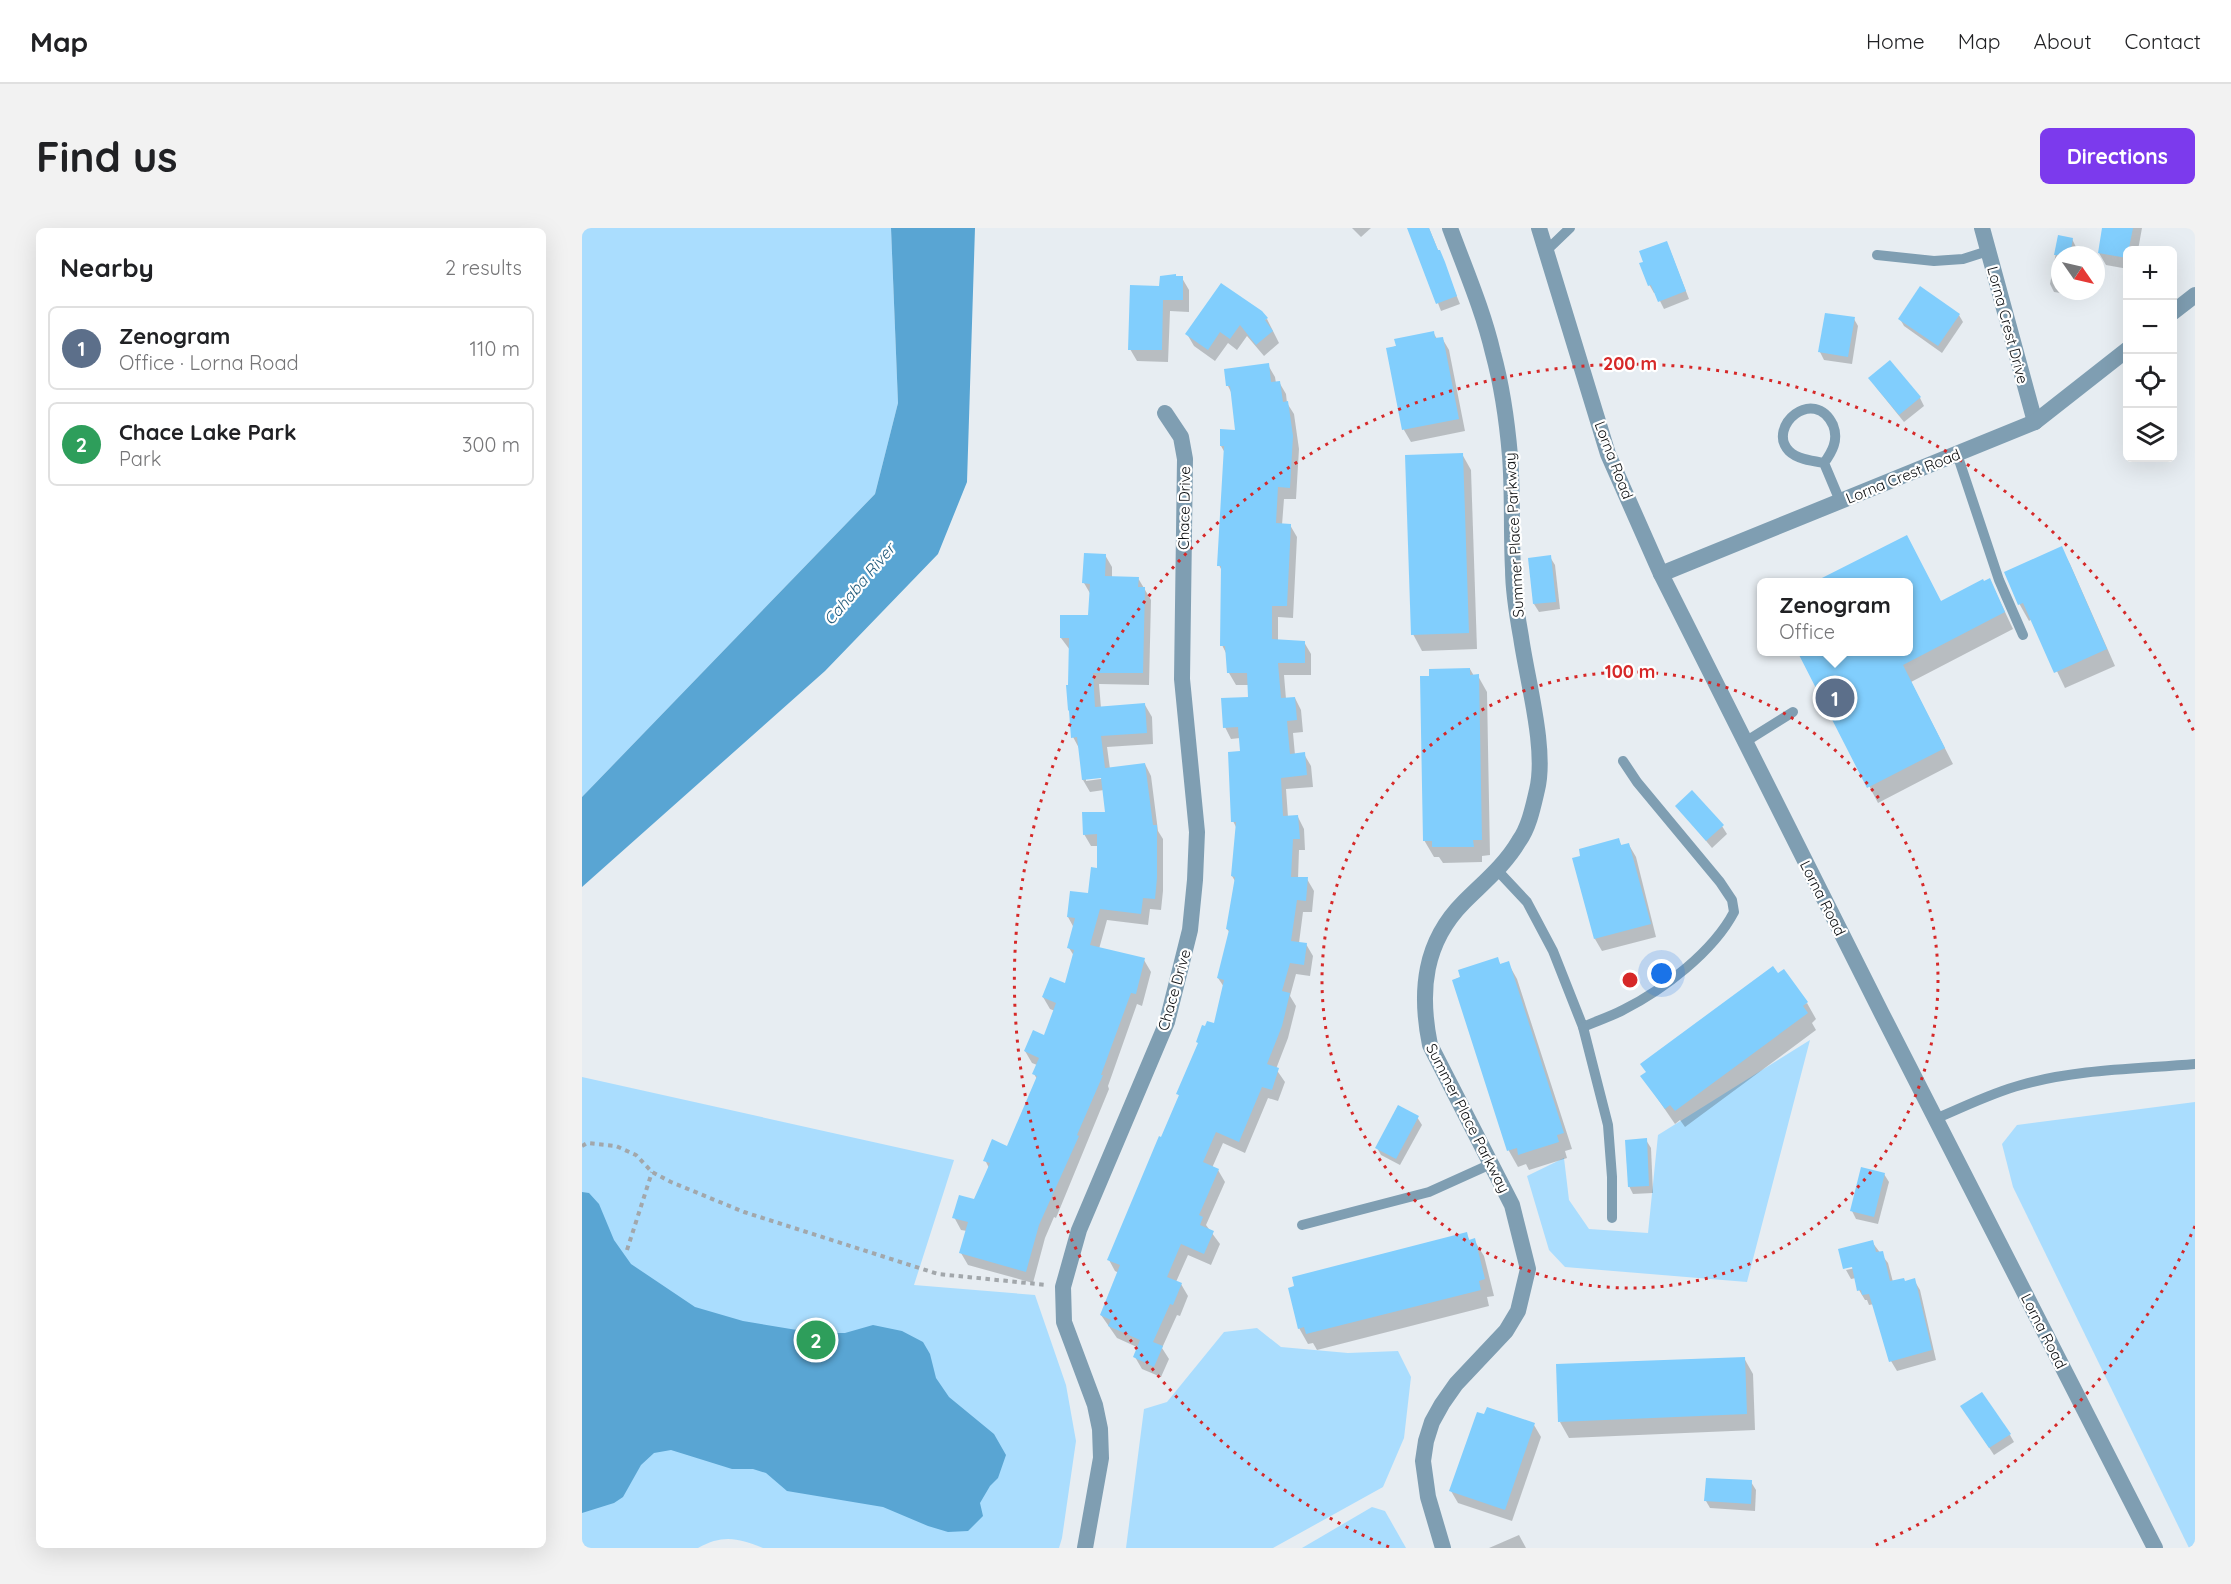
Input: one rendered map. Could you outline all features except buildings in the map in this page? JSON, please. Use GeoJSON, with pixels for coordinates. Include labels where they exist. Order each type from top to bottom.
{"type":"FeatureCollection","features":[{"type":"Feature","properties":{"kind":"street","name":"Summer Place Parkway"},"geometry":{"type":"LineString","coordinates":[[1443,1548],[1428,1497],[1423,1461],[1426,1441],[1432,1422],[1456,1384],[1506,1331],[1518,1311],[1528,1269],[1512,1205],[1430,1045],[1424,1016],[1423,995],[1435,944],[1447,924],[1462,904],[1497,870],[1520,840],[1538,787],[1540,758],[1513,573],[1510,457],[1502,396],[1493,352],[1450,228]]}},
{"type":"Feature","properties":{"kind":"street","name":"Lorna Road"},"geometry":{"type":"LineString","coordinates":[[1539,228],[1608,453],[1661,574],[1935,1119],[2155,1548]]}},
{"type":"Feature","properties":{"kind":"street","name":"Lorna Crest Drive"},"geometry":{"type":"LineString","coordinates":[[1982,228],[2035,422]]}},
{"type":"Feature","properties":{"kind":"street"},"geometry":{"type":"LineString","coordinates":[[2177,309],[2195,295]]}},
{"type":"Feature","properties":{"kind":"street","name":"Lorna Crest Road"},"geometry":{"type":"LineString","coordinates":[[1661,574],[2035,422],[2123,351]]}},
{"type":"Feature","properties":{"kind":"street","name":"Chace Drive"},"geometry":{"type":"LineString","coordinates":[[1084,1548],[1101,1458],[1100,1429],[1095,1405],[1064,1322],[1055,1286],[1167,1022],[1190,930],[1197,832],[1182,680],[1185,459],[1181,436],[1165,413]]}},
{"type":"Feature","properties":{"kind":"lane"},"geometry":{"type":"LineString","coordinates":[[1546,251],[1570,228]]}},
{"type":"Feature","properties":{"kind":"lane"},"geometry":{"type":"LineString","coordinates":[[1877,255],[1934,261],[1963,259],[1988,251]]}},
{"type":"Feature","properties":{"kind":"lane"},"geometry":{"type":"LineString","coordinates":[[1806,408],[1814,408],[1828,417],[1833,426],[1836,440],[1832,452],[1824,463],[1798,457],[1789,451],[1785,444],[1783,434],[1788,420],[1806,408]]}},
{"type":"Feature","properties":{"kind":"lane"},"geometry":{"type":"LineString","coordinates":[[1957,454],[1999,580],[2023,635]]}},
{"type":"Feature","properties":{"kind":"lane"},"geometry":{"type":"LineString","coordinates":[[1824,463],[1840,501]]}},
{"type":"Feature","properties":{"kind":"lane"},"geometry":{"type":"LineString","coordinates":[[1745,742],[1792,712]]}},
{"type":"Feature","properties":{"kind":"lane"},"geometry":{"type":"LineString","coordinates":[[1583,1026],[1622,1010],[1657,990],[1690,964],[1727,926],[1734,912],[1732,900],[1720,882],[1637,782],[1623,761]]}},
{"type":"Feature","properties":{"kind":"lane"},"geometry":{"type":"LineString","coordinates":[[1497,870],[1527,902],[1552,951],[1583,1026],[1608,1125],[1612,1218]]}},
{"type":"Feature","properties":{"kind":"lane"},"geometry":{"type":"LineString","coordinates":[[1935,1119],[1993,1094],[2051,1078],[2195,1064]]}},
{"type":"Feature","properties":{"kind":"lane"},"geometry":{"type":"LineString","coordinates":[[1302,1225],[1429,1192],[1491,1164]]}},
{"type":"Feature","properties":{"kind":"path"},"geometry":{"type":"LineString","coordinates":[[582,1146],[587,1143],[616,1146],[636,1155],[652,1172],[671,1182],[744,1212],[939,1274],[1055,1286]]}},
{"type":"Feature","properties":{"kind":"path"},"geometry":{"type":"LineString","coordinates":[[627,1250],[652,1172]]}},
{"type":"Feature","properties":{"kind":"path"},"geometry":{"type":"LineString","coordinates":[[1048,1275],[1055,1286]]}},
{"type":"Feature","properties":{"kind":"path"},"geometry":{"type":"LineString","coordinates":[[1047,1294],[1055,1286]]}},
{"type":"Feature","properties":{"kind":"shaded area"},"geometry":{"type":"Polygon","coordinates":[[[582,228],[891,228],[898,403],[875,494],[582,797],[582,228]]]}},
{"type":"Feature","properties":{"kind":"shaded area"},"geometry":{"type":"Polygon","coordinates":[[[1810,1040],[1747,1282],[1565,1267],[1549,1250],[1527,1176],[1564,1158],[1569,1200],[1589,1229],[1648,1233],[1658,1135],[1810,1040]]]}},
{"type":"Feature","properties":{"kind":"shaded area"},"geometry":{"type":"Polygon","coordinates":[[[582,1077],[954,1160],[914,1285],[1035,1295],[1066,1385],[1076,1441],[1059,1548],[763,1548],[738,1540],[723,1539],[698,1548],[582,1548],[582,1077]]]}},
{"type":"Feature","properties":{"kind":"shaded area"},"geometry":{"type":"Polygon","coordinates":[[[2195,1102],[2195,1548],[2189,1548],[2013,1187],[2002,1144],[2017,1125],[2195,1102]]]}},
{"type":"Feature","properties":{"kind":"shaded area"},"geometry":{"type":"Polygon","coordinates":[[[1257,1328],[1281,1347],[1348,1353],[1398,1351],[1411,1377],[1404,1438],[1383,1487],[1273,1548],[1126,1548],[1144,1409],[1167,1402],[1224,1332],[1257,1328]]]}},
{"type":"Feature","properties":{"kind":"shaded area"},"geometry":{"type":"Polygon","coordinates":[[[1372,1507],[1385,1511],[1406,1548],[1302,1548],[1372,1507]]]}},
{"type":"Feature","properties":{"kind":"water","name":"Cahaba River"},"geometry":{"type":"Polygon","coordinates":[[[891,228],[975,228],[967,482],[938,554],[825,671],[582,887],[582,797],[875,494],[898,403],[891,228]]]}},
{"type":"Feature","properties":{"kind":"water"},"geometry":{"type":"Polygon","coordinates":[[[582,1192],[589,1193],[599,1204],[614,1240],[631,1264],[695,1307],[743,1321],[815,1333],[845,1333],[873,1325],[902,1331],[923,1342],[930,1354],[936,1378],[949,1397],[994,1434],[1006,1455],[998,1478],[990,1486],[980,1503],[983,1516],[968,1531],[948,1532],[883,1507],[787,1491],[766,1473],[753,1469],[732,1469],[671,1450],[654,1453],[641,1465],[623,1497],[614,1503],[582,1513],[582,1192]]]}},
{"type":"Feature","properties":{"kind":"place","name":"Zenogram"},"geometry":{"type":"Point","coordinates":[1835,698]}},
{"type":"Feature","properties":{"kind":"place","name":"Chace Lake Park"},"geometry":{"type":"Point","coordinates":[816,1340]}}]}
